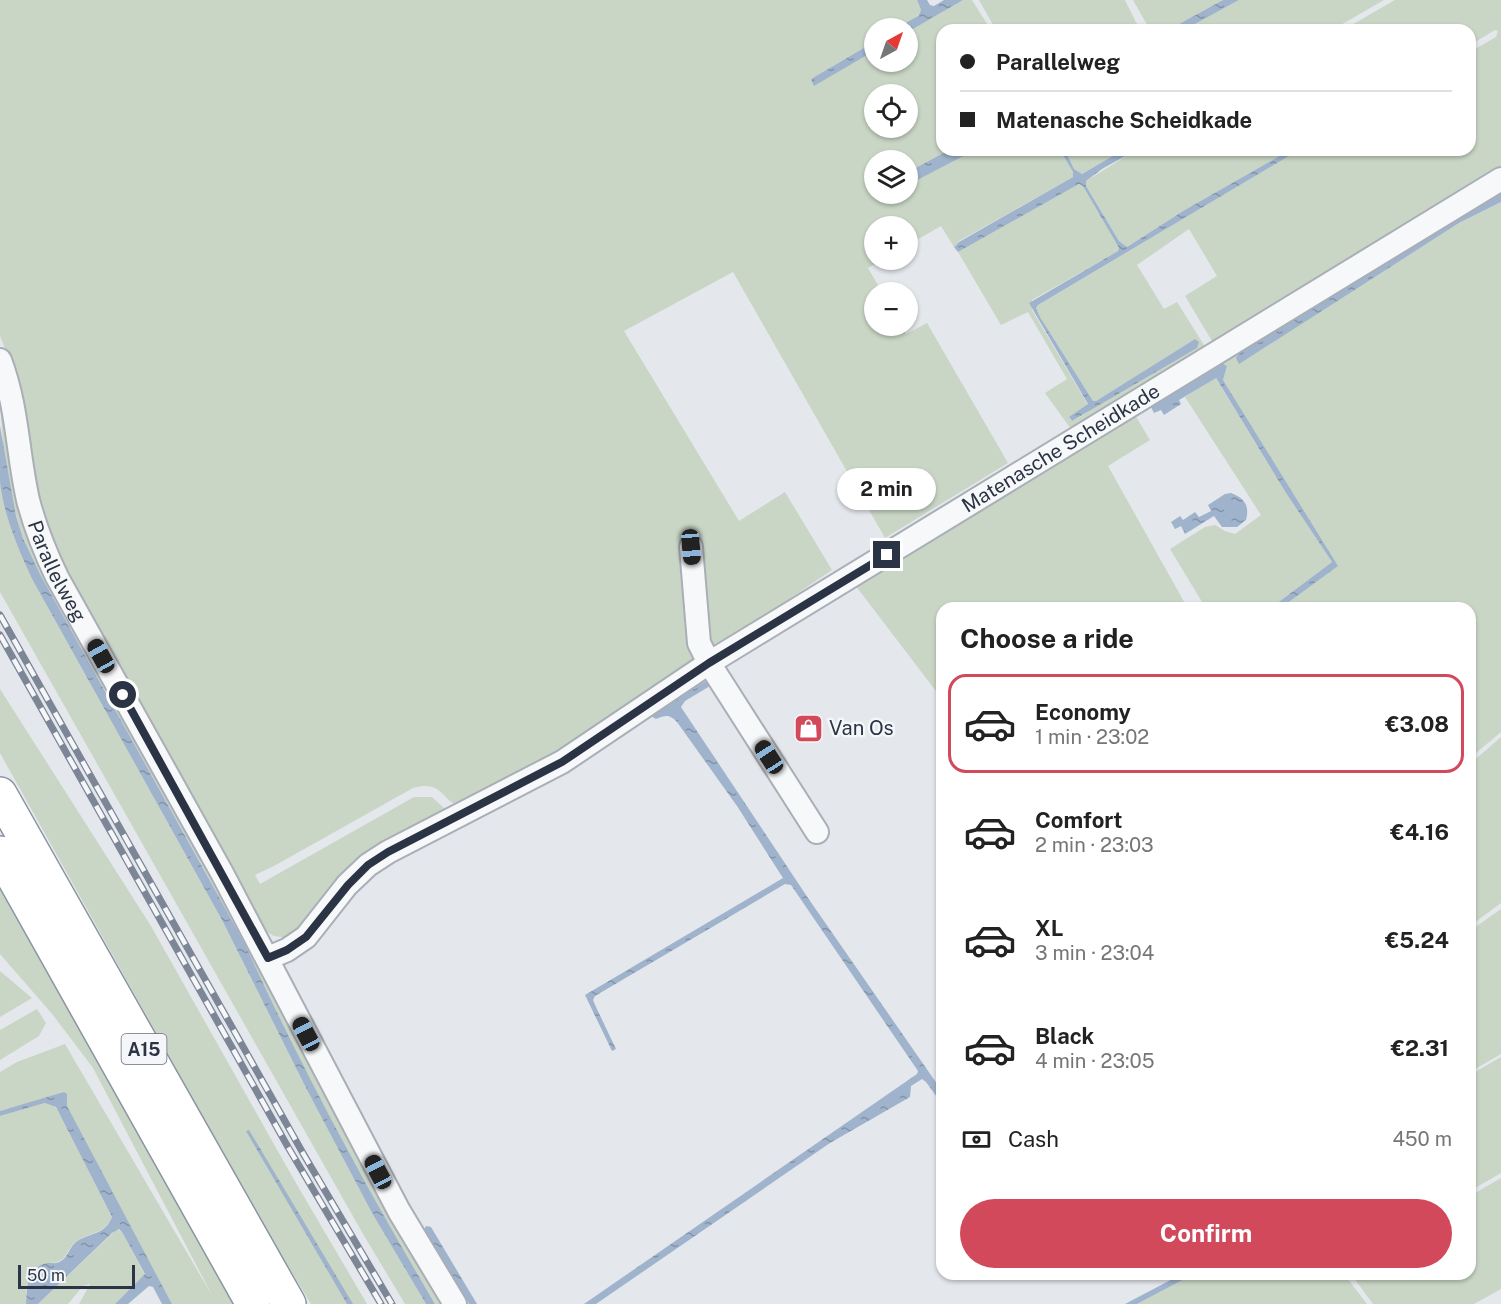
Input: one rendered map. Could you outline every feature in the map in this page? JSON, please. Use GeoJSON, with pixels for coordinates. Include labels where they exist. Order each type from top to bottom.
{"type":"FeatureCollection","features":[{"type":"Feature","properties":{"kind":"highway","name":"A15"},"geometry":{"type":"LineString","coordinates":[[0,794],[289,1304]]}},
{"type":"Feature","properties":{"kind":"highway","name":"A15"},"geometry":{"type":"LineString","coordinates":[[0,853],[253,1304]]}},
{"type":"Feature","properties":{"kind":"street","name":"Matenasche Scheidkade"},"geometry":{"type":"LineString","coordinates":[[268,958],[287,950],[306,937],[348,885],[368,865],[388,852],[562,762],[709,663],[1501,179]]}},
{"type":"Feature","properties":{"kind":"street","name":"Parallelweg"},"geometry":{"type":"LineString","coordinates":[[0,360],[9,384],[16,415],[28,498],[42,546],[268,958],[399,1211],[454,1304]]}},
{"type":"Feature","properties":{"kind":"street"},"geometry":{"type":"LineString","coordinates":[[691,547],[699,643],[709,663],[817,832]]}},
{"type":"Feature","properties":{"kind":"green space"},"geometry":{"type":"Polygon","coordinates":[[[0,0],[917,0],[921,10],[914,18],[864,18],[864,48],[811,79],[815,85],[864,57],[864,72],[918,72],[918,26],[963,0],[972,0],[987,24],[936,24],[936,156],[938,156],[918,167],[918,150],[864,150],[864,204],[918,204],[918,180],[964,156],[1064,156],[1073,172],[1073,177],[959,241],[954,247],[941,226],[918,239],[918,216],[864,216],[864,270],[869,270],[876,282],[864,282],[864,336],[918,336],[918,328],[927,323],[1008,463],[885,538],[733,272],[624,331],[739,521],[785,492],[832,570],[582,740],[460,806],[430,786],[413,788],[255,875],[260,884],[414,797],[432,797],[447,811],[289,938],[274,936],[261,928],[93,627],[43,525],[9,359],[0,336],[0,0]]]}},
{"type":"Feature","properties":{"kind":"green space"},"geometry":{"type":"Polygon","coordinates":[[[979,0],[1125,0],[1137,24],[993,24],[979,0]]]}},
{"type":"Feature","properties":{"kind":"green space"},"geometry":{"type":"Polygon","coordinates":[[[1133,0],[1223,0],[1179,24],[1147,24],[1133,0]]]}},
{"type":"Feature","properties":{"kind":"green space"},"geometry":{"type":"Polygon","coordinates":[[[1239,0],[1384,0],[1342,24],[1195,24],[1239,0]]]}},
{"type":"Feature","properties":{"kind":"green space"},"geometry":{"type":"Polygon","coordinates":[[[1395,0],[1501,0],[1501,172],[1221,344],[1212,341],[1185,296],[1217,276],[1189,229],[1137,265],[1164,309],[1177,302],[1204,345],[1203,355],[1071,429],[1045,393],[1067,379],[1028,312],[1001,325],[958,252],[1079,184],[1083,186],[1119,248],[1118,251],[1032,300],[1032,310],[1088,405],[1069,418],[1072,421],[1082,416],[1195,339],[1093,401],[1040,317],[1036,308],[1038,305],[1289,156],[1476,156],[1476,49],[1496,37],[1498,31],[1495,30],[1476,41],[1476,24],[1353,24],[1395,0]]]}},
{"type":"Feature","properties":{"kind":"green space"},"geometry":{"type":"Polygon","coordinates":[[[1068,156],[1113,156],[1082,174],[1074,169],[1068,156]]]}},
{"type":"Feature","properties":{"kind":"green space"},"geometry":{"type":"Polygon","coordinates":[[[1126,156],[1279,156],[1183,211],[1127,247],[1119,241],[1086,186],[1086,181],[1126,156]]]}},
{"type":"Feature","properties":{"kind":"green space"},"geometry":{"type":"Polygon","coordinates":[[[1501,202],[1501,732],[1476,753],[1476,602],[1289,602],[1337,566],[1223,380],[1227,366],[1217,366],[1181,389],[1177,382],[1433,225],[1239,363],[1459,223],[1501,202]]]}},
{"type":"Feature","properties":{"kind":"green space"},"geometry":{"type":"Polygon","coordinates":[[[1215,377],[1286,493],[1332,562],[1279,602],[1202,602],[1170,549],[1205,527],[1215,525],[1235,534],[1261,515],[1185,397],[1215,377]]]}},
{"type":"Feature","properties":{"kind":"green space"},"geometry":{"type":"Polygon","coordinates":[[[0,378],[18,488],[446,1304],[435,1304],[384,1216],[311,1082],[245,944],[40,574],[22,535],[11,497],[2,438],[0,378]]]}},
{"type":"Feature","properties":{"kind":"green space"},"geometry":{"type":"Polygon","coordinates":[[[1132,410],[1150,440],[1108,466],[1184,602],[936,602],[936,691],[852,581],[1132,410]]]}},
{"type":"Feature","properties":{"kind":"green space"},"geometry":{"type":"Polygon","coordinates":[[[0,480],[9,518],[32,579],[222,920],[372,1213],[426,1304],[405,1304],[363,1234],[0,592],[0,480]]]}},
{"type":"Feature","properties":{"kind":"green space"},"geometry":{"type":"Polygon","coordinates":[[[0,689],[151,926],[367,1304],[311,1304],[261,1221],[0,753],[0,689]]]}},
{"type":"Feature","properties":{"kind":"green space"},"geometry":{"type":"Polygon","coordinates":[[[1501,737],[1501,903],[1476,922],[1476,759],[1501,737]]]}},
{"type":"Feature","properties":{"kind":"green space"},"geometry":{"type":"Polygon","coordinates":[[[0,876],[20,911],[35,950],[239,1304],[172,1304],[66,1106],[66,1093],[0,1111],[0,1072],[17,1062],[65,1044],[213,1297],[93,1068],[53,1015],[0,954],[0,876]]]}},
{"type":"Feature","properties":{"kind":"green space"},"geometry":{"type":"Polygon","coordinates":[[[1501,909],[1501,1054],[1476,1069],[1476,927],[1501,909]]]}},
{"type":"Feature","properties":{"kind":"green space"},"geometry":{"type":"Polygon","coordinates":[[[0,971],[32,998],[0,1017],[0,971]]]}},
{"type":"Feature","properties":{"kind":"green space"},"geometry":{"type":"Polygon","coordinates":[[[37,1009],[46,1023],[39,1036],[0,1060],[0,1030],[37,1009]]]}},
{"type":"Feature","properties":{"kind":"green space"},"geometry":{"type":"Polygon","coordinates":[[[1501,1057],[1501,1173],[1476,1188],[1476,1072],[1501,1057]]]}},
{"type":"Feature","properties":{"kind":"green space"},"geometry":{"type":"Polygon","coordinates":[[[51,1103],[57,1109],[112,1217],[101,1230],[77,1241],[60,1261],[49,1263],[26,1286],[26,1304],[0,1304],[0,1116],[51,1103]]]}},
{"type":"Feature","properties":{"kind":"green space"},"geometry":{"type":"Polygon","coordinates":[[[1501,1178],[1501,1289],[1474,1304],[1373,1304],[1355,1280],[1476,1280],[1476,1193],[1501,1178]]]}},
{"type":"Feature","properties":{"kind":"green space"},"geometry":{"type":"Polygon","coordinates":[[[117,1229],[122,1232],[145,1275],[115,1304],[79,1304],[90,1284],[83,1286],[68,1304],[38,1304],[117,1229]]]}},
{"type":"Feature","properties":{"kind":"green space"},"geometry":{"type":"Polygon","coordinates":[[[1183,1280],[1349,1280],[1367,1304],[1137,1304],[1183,1280]]]}},
{"type":"Feature","properties":{"kind":"water"},"geometry":{"type":"Polygon","coordinates":[[[917,0],[927,0],[930,5],[934,6],[944,0],[963,0],[918,26],[918,18],[914,18],[921,10],[917,0]]]}},
{"type":"Feature","properties":{"kind":"water"},"geometry":{"type":"Polygon","coordinates":[[[1223,0],[1239,0],[1195,24],[1179,24],[1223,0]]]}},
{"type":"Feature","properties":{"kind":"water"},"geometry":{"type":"Polygon","coordinates":[[[864,48],[864,57],[814,86],[811,79],[864,48]]]}},
{"type":"Feature","properties":{"kind":"water"},"geometry":{"type":"Polygon","coordinates":[[[938,156],[964,156],[918,180],[918,167],[938,156]]]}},
{"type":"Feature","properties":{"kind":"water"},"geometry":{"type":"Polygon","coordinates":[[[1064,156],[1068,156],[1074,169],[1082,174],[1113,156],[1125,156],[1086,181],[1086,186],[1119,241],[1127,247],[1183,211],[1279,156],[1289,156],[1038,305],[1036,308],[1040,317],[1093,401],[1195,339],[1199,342],[1197,348],[1072,421],[1069,417],[1088,404],[1029,303],[1118,251],[1119,248],[1083,186],[1079,184],[958,252],[954,247],[1073,177],[1073,172],[1064,156]]]}},
{"type":"Feature","properties":{"kind":"water"},"geometry":{"type":"Polygon","coordinates":[[[1501,192],[1501,202],[1459,223],[1239,364],[1236,358],[1239,353],[1501,192]]]}},
{"type":"Feature","properties":{"kind":"water"},"geometry":{"type":"Polygon","coordinates":[[[1223,364],[1227,366],[1223,380],[1338,566],[1289,602],[1279,602],[1332,562],[1286,493],[1216,378],[1179,400],[1181,404],[1164,415],[1161,410],[1154,413],[1151,407],[1223,364]]]}},
{"type":"Feature","properties":{"kind":"water"},"geometry":{"type":"Polygon","coordinates":[[[0,426],[16,516],[23,538],[40,574],[245,944],[335,1127],[435,1304],[426,1304],[372,1213],[222,920],[32,579],[12,532],[2,495],[0,426]]]}},
{"type":"Feature","properties":{"kind":"water"},"geometry":{"type":"Polygon","coordinates":[[[1231,493],[1243,500],[1247,510],[1246,520],[1237,527],[1222,527],[1214,516],[1185,534],[1181,526],[1175,529],[1171,522],[1180,516],[1183,520],[1195,512],[1199,517],[1211,511],[1208,505],[1225,494],[1231,493]]]}},
{"type":"Feature","properties":{"kind":"water"},"geometry":{"type":"Polygon","coordinates":[[[711,678],[715,683],[685,701],[681,707],[808,898],[936,1082],[936,1096],[922,1079],[911,1086],[910,1097],[830,1143],[596,1304],[584,1304],[917,1074],[918,1071],[791,885],[785,884],[595,996],[593,1000],[616,1049],[612,1051],[585,995],[783,878],[737,806],[677,722],[669,716],[656,719],[651,716],[655,711],[711,678]]]}},
{"type":"Feature","properties":{"kind":"water"},"geometry":{"type":"Polygon","coordinates":[[[64,1092],[67,1094],[67,1106],[172,1304],[162,1304],[153,1287],[149,1286],[128,1304],[115,1304],[145,1274],[119,1229],[112,1233],[38,1304],[26,1304],[29,1279],[35,1269],[41,1265],[61,1261],[75,1243],[101,1231],[112,1217],[56,1107],[45,1103],[0,1116],[0,1111],[64,1092]]]}},
{"type":"Feature","properties":{"kind":"water"},"geometry":{"type":"Polygon","coordinates":[[[249,1130],[353,1304],[347,1304],[246,1131],[249,1130]]]}},
{"type":"Feature","properties":{"kind":"water"},"geometry":{"type":"Polygon","coordinates":[[[426,1226],[431,1227],[477,1304],[469,1304],[424,1230],[426,1226]]]}},
{"type":"Feature","properties":{"kind":"water"},"geometry":{"type":"Polygon","coordinates":[[[1171,1280],[1183,1280],[1137,1304],[1125,1304],[1171,1280]]]}},
{"type":"Feature","properties":{"kind":"railway"},"geometry":{"type":"LineString","coordinates":[[0,615],[304,1155],[392,1304]]}},
{"type":"Feature","properties":{"kind":"railway"},"geometry":{"type":"LineString","coordinates":[[0,635],[288,1147],[381,1304]]}},
{"type":"Feature","properties":{"kind":"place","name":"Van Os"},"geometry":{"type":"Point","coordinates":[808,728]}},
{"type":"Feature","properties":{"kind":"route"},"geometry":{"type":"LineString","coordinates":[[123,695],[268,958],[297,944],[314,930],[348,885],[368,865],[413,837],[562,762],[709,663],[887,555]]}}]}
